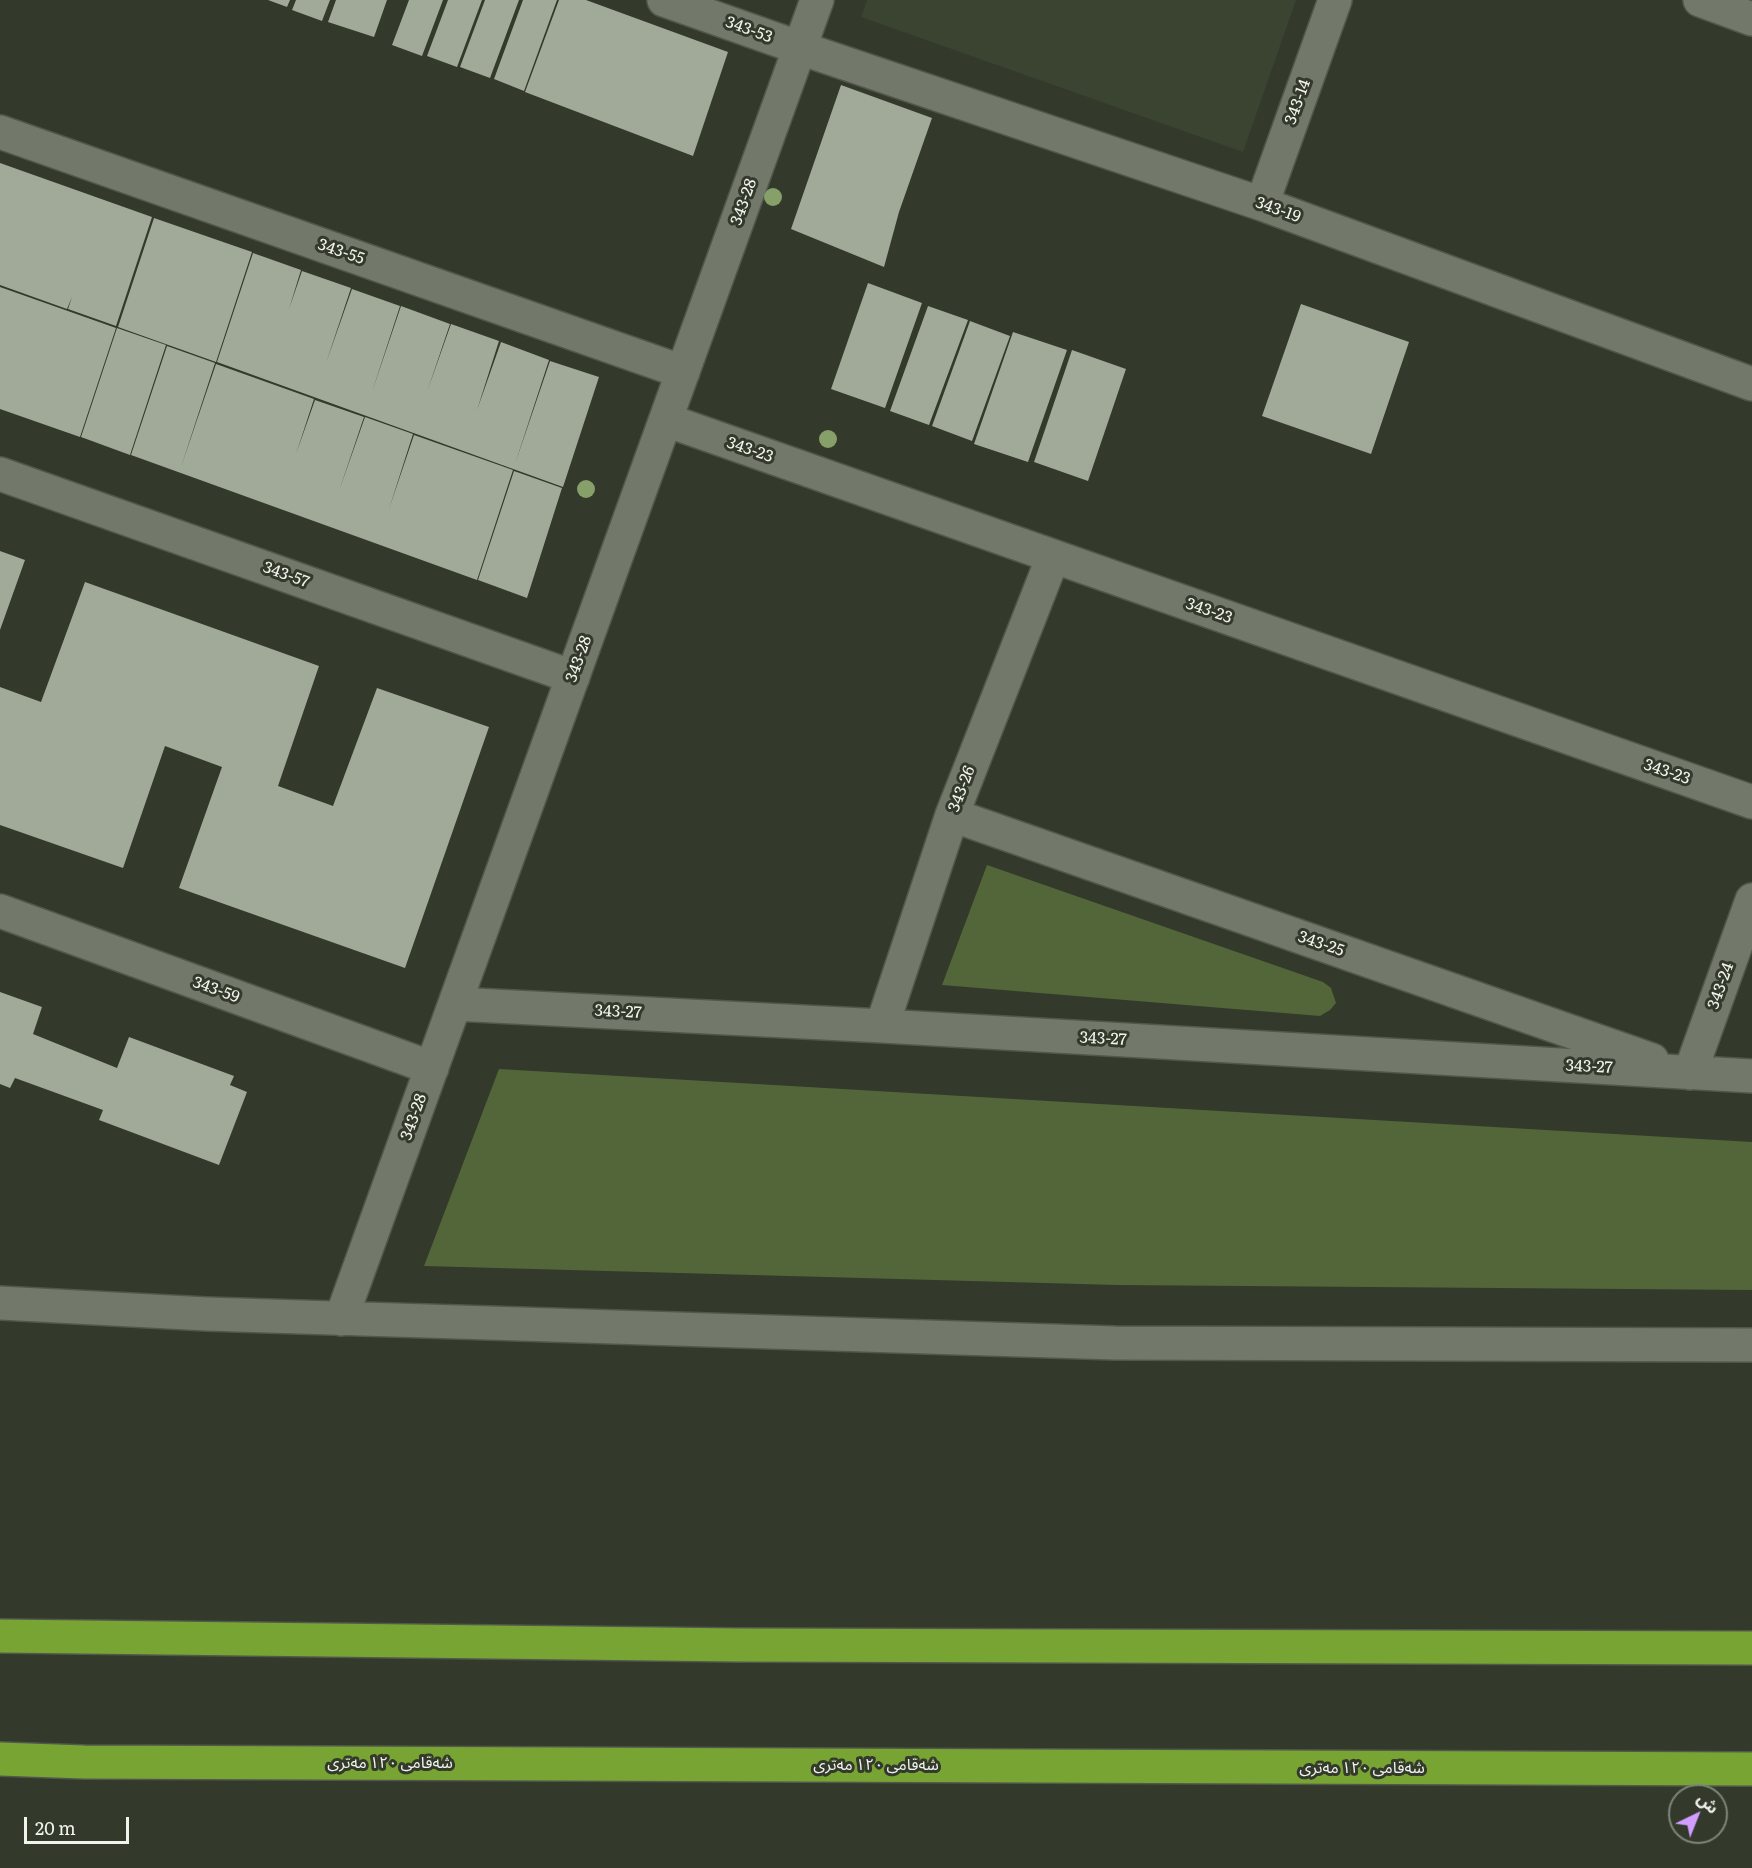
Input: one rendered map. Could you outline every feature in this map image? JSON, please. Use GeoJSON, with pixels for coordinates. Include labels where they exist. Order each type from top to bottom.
{"type":"FeatureCollection","features":[{"type":"Feature","properties":{"kind":"highway"},"geometry":{"type":"LineString","coordinates":[[0,1636],[726,1644],[1752,1648]]}},
{"type":"Feature","properties":{"kind":"highway","name":"شەقامی ١٢٠ مەتری"},"geometry":{"type":"LineString","coordinates":[[0,1759],[84,1762],[1752,1769]]}},
{"type":"Feature","properties":{"kind":"street","name":"343-53"},"geometry":{"type":"LineString","coordinates":[[664,0],[800,48]]}},
{"type":"Feature","properties":{"kind":"street","name":"343-28"},"geometry":{"type":"LineString","coordinates":[[341,1319],[817,0]]}},
{"type":"Feature","properties":{"kind":"street","name":"343-14"},"geometry":{"type":"LineString","coordinates":[[1262,204],[1335,0]]}},
{"type":"Feature","properties":{"kind":"street"},"geometry":{"type":"LineString","coordinates":[[1707,1],[1752,19]]}},
{"type":"Feature","properties":{"kind":"street","name":"343-19"},"geometry":{"type":"LineString","coordinates":[[800,48],[1262,204],[1752,384]]}},
{"type":"Feature","properties":{"kind":"street","name":"343-55"},"geometry":{"type":"LineString","coordinates":[[0,132],[683,372]]}},
{"type":"Feature","properties":{"kind":"street","name":"343-23"},"geometry":{"type":"LineString","coordinates":[[666,420],[1053,557],[1749,792]]}},
{"type":"Feature","properties":{"kind":"street","name":"343-57"},"geometry":{"type":"LineString","coordinates":[[0,474],[573,677]]}},
{"type":"Feature","properties":{"kind":"street","name":"343-26"},"geometry":{"type":"LineString","coordinates":[[882,1026],[952,815],[1053,557]]}},
{"type":"Feature","properties":{"kind":"street","name":"343-25"},"geometry":{"type":"LineString","coordinates":[[952,815],[1690,1073]]}},
{"type":"Feature","properties":{"kind":"street","name":"343-24"},"geometry":{"type":"LineString","coordinates":[[1690,1073],[1752,900]]}},
{"type":"Feature","properties":{"kind":"street","name":"343-59"},"geometry":{"type":"LineString","coordinates":[[0,911],[432,1068]]}},
{"type":"Feature","properties":{"kind":"street","name":"343-27"},"geometry":{"type":"LineString","coordinates":[[455,1004],[1752,1076]]}},
{"type":"Feature","properties":{"kind":"street"},"geometry":{"type":"LineString","coordinates":[[0,1303],[341,1319],[1115,1343],[1752,1345]]}},
{"type":"Feature","properties":{"kind":"shaded area"},"geometry":{"type":"Polygon","coordinates":[[[867,0],[1296,0],[1243,152],[861,17],[867,0]]]}},
{"type":"Feature","properties":{"kind":"green space"},"geometry":{"type":"Polygon","coordinates":[[[987,865],[1323,982],[1331,988],[1336,1003],[1320,1016],[942,985],[987,865]]]}},
{"type":"Feature","properties":{"kind":"green space"},"geometry":{"type":"Polygon","coordinates":[[[499,1069],[1752,1142],[1752,1290],[1117,1285],[424,1266],[499,1069]]]}},
{"type":"Feature","properties":{"kind":"building"},"geometry":{"type":"Polygon","coordinates":[[[268,0],[290,0],[287,7],[268,0]]]}},
{"type":"Feature","properties":{"kind":"building"},"geometry":{"type":"Polygon","coordinates":[[[296,0],[330,0],[322,21],[292,10],[296,0]]]}},
{"type":"Feature","properties":{"kind":"building"},"geometry":{"type":"Polygon","coordinates":[[[336,0],[387,0],[374,37],[328,22],[336,0]]]}},
{"type":"Feature","properties":{"kind":"building"},"geometry":{"type":"Polygon","coordinates":[[[409,0],[443,0],[422,56],[392,45],[409,0]]]}},
{"type":"Feature","properties":{"kind":"building"},"geometry":{"type":"Polygon","coordinates":[[[448,0],[482,0],[457,67],[427,56],[448,0]]]}},
{"type":"Feature","properties":{"kind":"building"},"geometry":{"type":"Polygon","coordinates":[[[485,0],[519,0],[490,78],[460,67],[485,0]]]}},
{"type":"Feature","properties":{"kind":"building"},"geometry":{"type":"Polygon","coordinates":[[[523,0],[557,0],[524,91],[494,79],[523,0]]]}},
{"type":"Feature","properties":{"kind":"building"},"geometry":{"type":"Polygon","coordinates":[[[559,0],[586,0],[728,52],[693,156],[525,92],[559,0]]]}},
{"type":"Feature","properties":{"kind":"building"},"geometry":{"type":"Polygon","coordinates":[[[841,85],[932,118],[899,212],[884,267],[791,229],[841,85]]]}},
{"type":"Feature","properties":{"kind":"building"},"geometry":{"type":"Polygon","coordinates":[[[0,163],[152,217],[116,326],[68,309],[72,297],[67,309],[0,285],[0,163]]]}},
{"type":"Feature","properties":{"kind":"building"},"geometry":{"type":"Polygon","coordinates":[[[154,218],[252,252],[216,362],[118,327],[154,218]]]}},
{"type":"Feature","properties":{"kind":"building"},"geometry":{"type":"Polygon","coordinates":[[[253,253],[301,270],[289,309],[302,271],[351,288],[326,363],[352,289],[400,306],[372,392],[401,306],[450,324],[427,392],[451,324],[499,341],[477,410],[501,342],[549,360],[515,464],[550,361],[599,377],[563,487],[217,362],[253,253]]]}},
{"type":"Feature","properties":{"kind":"building"},"geometry":{"type":"Polygon","coordinates":[[[868,283],[922,303],[885,408],[831,389],[868,283]]]}},
{"type":"Feature","properties":{"kind":"building"},"geometry":{"type":"Polygon","coordinates":[[[0,287],[116,328],[80,437],[0,409],[0,287]]]}},
{"type":"Feature","properties":{"kind":"building"},"geometry":{"type":"Polygon","coordinates":[[[1301,304],[1409,342],[1371,454],[1262,416],[1301,304]]]}},
{"type":"Feature","properties":{"kind":"building"},"geometry":{"type":"Polygon","coordinates":[[[928,306],[968,320],[929,425],[890,411],[928,306]]]}},
{"type":"Feature","properties":{"kind":"building"},"geometry":{"type":"Polygon","coordinates":[[[970,321],[1010,336],[972,441],[932,426],[970,321]]]}},
{"type":"Feature","properties":{"kind":"building"},"geometry":{"type":"Polygon","coordinates":[[[117,328],[166,345],[130,455],[81,437],[117,328]]]}},
{"type":"Feature","properties":{"kind":"building"},"geometry":{"type":"Polygon","coordinates":[[[1013,332],[1067,350],[1028,462],[974,444],[1013,332]]]}},
{"type":"Feature","properties":{"kind":"building"},"geometry":{"type":"Polygon","coordinates":[[[167,346],[215,363],[181,467],[216,364],[314,399],[296,454],[315,400],[364,417],[339,491],[365,417],[413,434],[389,509],[414,435],[513,470],[477,580],[131,455],[167,346]]]}},
{"type":"Feature","properties":{"kind":"building"},"geometry":{"type":"Polygon","coordinates":[[[1072,350],[1126,369],[1088,481],[1034,462],[1072,350]]]}},
{"type":"Feature","properties":{"kind":"building"},"geometry":{"type":"Polygon","coordinates":[[[514,471],[562,488],[527,598],[478,580],[514,471]]]}},
{"type":"Feature","properties":{"kind":"building"},"geometry":{"type":"Polygon","coordinates":[[[0,551],[25,560],[0,630],[0,551]]]}},
{"type":"Feature","properties":{"kind":"building"},"geometry":{"type":"Polygon","coordinates":[[[85,582],[319,666],[278,786],[333,806],[377,688],[489,727],[405,968],[179,888],[222,767],[165,746],[123,868],[0,825],[0,687],[41,702],[85,582]]]}},
{"type":"Feature","properties":{"kind":"building"},"geometry":{"type":"Polygon","coordinates":[[[0,992],[42,1007],[33,1034],[117,1068],[129,1037],[234,1076],[230,1085],[247,1092],[219,1165],[99,1120],[103,1110],[15,1078],[10,1088],[0,1084],[0,992]]]}}]}
